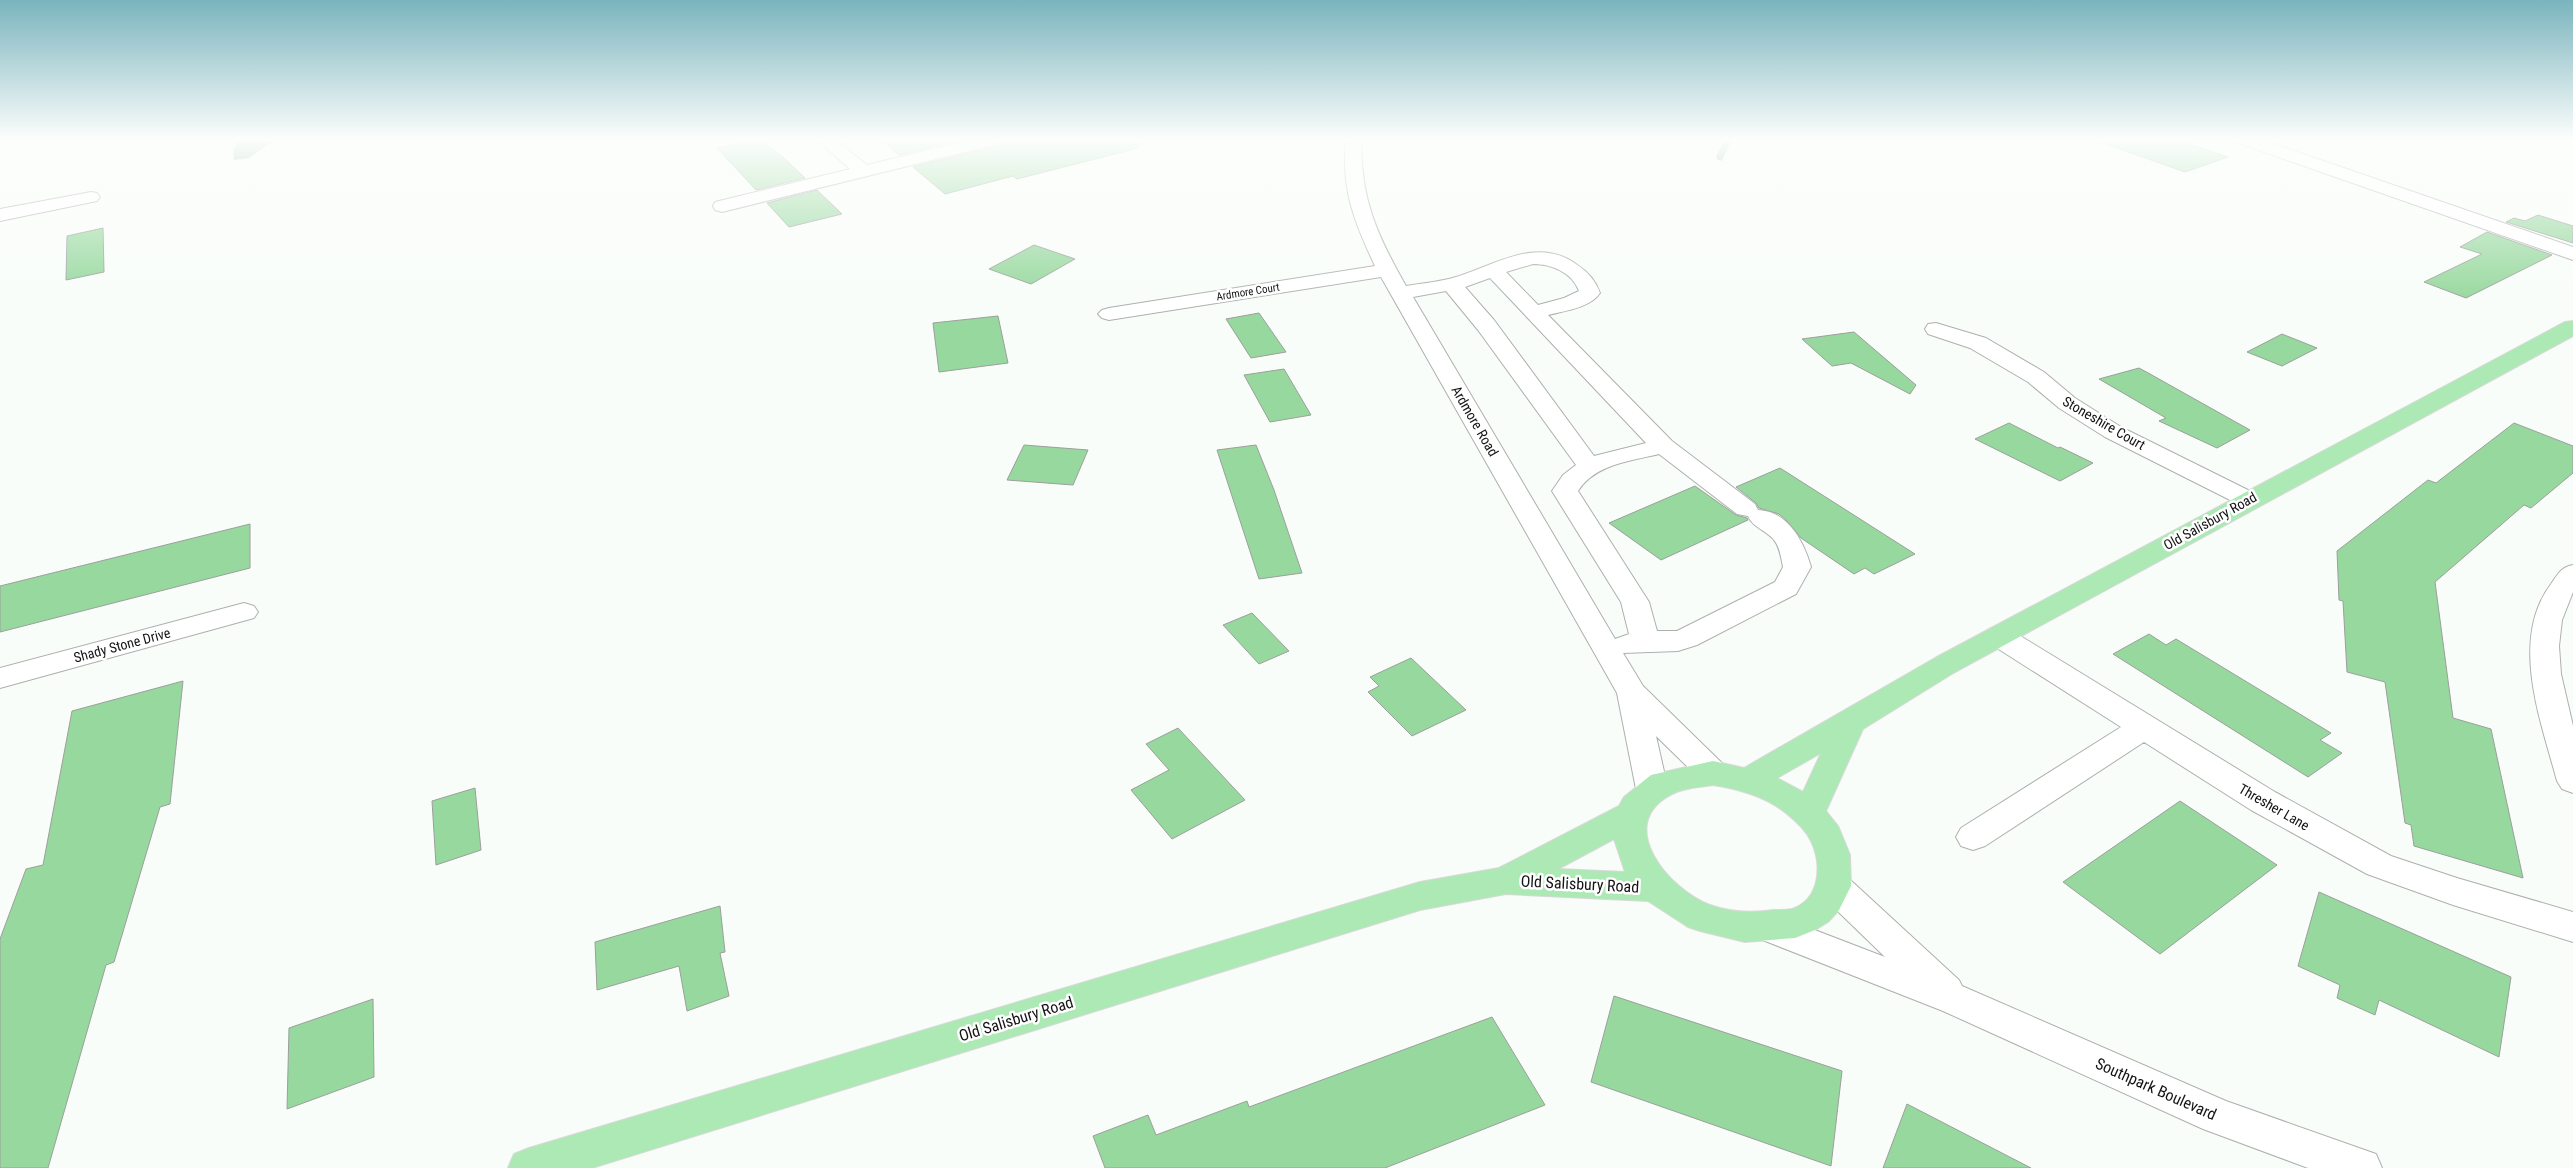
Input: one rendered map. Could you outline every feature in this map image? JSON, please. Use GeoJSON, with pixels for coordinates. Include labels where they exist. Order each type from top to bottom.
{"type":"FeatureCollection","features":[{"type":"Feature","properties":{"kind":"main road","name":"Old Salisbury Road"},"geometry":{"type":"LineString","coordinates":[[1750,780],[1852,722],[1900,691],[1999,636],[2573,327]]}},
{"type":"Feature","properties":{"kind":"main road"},"geometry":{"type":"LineString","coordinates":[[1809,813],[1852,722]]}},
{"type":"Feature","properties":{"kind":"main road","name":"Old Salisbury Road"},"geometry":{"type":"LineString","coordinates":[[1713,773],[1750,780],[1782,793],[1809,813],[1827,837],[1836,862],[1834,886],[1823,907],[1801,921],[1773,929],[1741,929],[1708,921],[1678,906],[1654,887],[1636,863],[1629,839],[1631,815],[1639,801],[1652,789],[1669,780],[1690,774],[1713,773]]}},
{"type":"Feature","properties":{"kind":"main road","name":"Old Salisbury Road"},"geometry":{"type":"LineString","coordinates":[[1506,880],[1631,815]]}},
{"type":"Feature","properties":{"kind":"main road","name":"Old Salisbury Road"},"geometry":{"type":"LineString","coordinates":[[529,1168],[1420,896],[1506,880],[1654,887]]}},
{"type":"Feature","properties":{"kind":"street"},"geometry":{"type":"LineString","coordinates":[[722,206],[774,194]]}},
{"type":"Feature","properties":{"kind":"street","name":"Ardmore Road"},"geometry":{"type":"LineString","coordinates":[[1355,194],[1357,207],[1387,270],[1632,693],[1713,773]]}},
{"type":"Feature","properties":{"kind":"street"},"geometry":{"type":"LineString","coordinates":[[2400,194],[2573,254]]}},
{"type":"Feature","properties":{"kind":"street"},"geometry":{"type":"LineString","coordinates":[[0,215],[91,197]]}},
{"type":"Feature","properties":{"kind":"street"},"geometry":{"type":"LineString","coordinates":[[1400,293],[1451,284],[1519,259],[1545,256],[1566,264],[1589,288],[1590,293],[1582,299],[1533,312]]}},
{"type":"Feature","properties":{"kind":"street","name":"Ardmore Court"},"geometry":{"type":"LineString","coordinates":[[1109,314],[1387,270]]}},
{"type":"Feature","properties":{"kind":"street"},"geometry":{"type":"LineString","coordinates":[[1493,270],[1663,446],[1753,513],[1780,530],[1791,543],[1797,567],[1786,588],[1687,638],[1678,641],[1645,641],[1606,648]]}},
{"type":"Feature","properties":{"kind":"street"},"geometry":{"type":"LineString","coordinates":[[1451,284],[1486,325],[1589,466]]}},
{"type":"Feature","properties":{"kind":"street","name":"Stoneshire Court"},"geometry":{"type":"LineString","coordinates":[[1936,329],[1978,343],[2036,377],[2067,404],[2113,432],[2249,500]]}},
{"type":"Feature","properties":{"kind":"street"},"geometry":{"type":"LineString","coordinates":[[1645,641],[1635,602],[1626,585],[1565,491],[1570,480],[1589,466],[1663,446]]}},
{"type":"Feature","properties":{"kind":"street"},"geometry":{"type":"LineString","coordinates":[[2573,573],[2565,581],[2550,609],[2544,639],[2547,676],[2573,780]]}},
{"type":"Feature","properties":{"kind":"street","name":"Shady Stone Drive"},"geometry":{"type":"LineString","coordinates":[[0,678],[244,612]]}},
{"type":"Feature","properties":{"kind":"street","name":"Thresher Lane"},"geometry":{"type":"LineString","coordinates":[[1999,636],[2263,801],[2379,865],[2453,891],[2573,927]]}},
{"type":"Feature","properties":{"kind":"street","name":"Ardmore Road"},"geometry":{"type":"LineString","coordinates":[[1632,693],[1652,789]]}},
{"type":"Feature","properties":{"kind":"street"},"geometry":{"type":"LineString","coordinates":[[1973,837],[2144,727]]}},
{"type":"Feature","properties":{"kind":"street","name":"Southpark Boulevard"},"geometry":{"type":"LineString","coordinates":[[1834,886],[1956,1000]]}},
{"type":"Feature","properties":{"kind":"street","name":"Southpark Boulevard"},"geometry":{"type":"LineString","coordinates":[[1773,929],[1956,1000],[2217,1116],[2342,1165]]}},
{"type":"Feature","properties":{"kind":"building"},"geometry":{"type":"Polygon","coordinates":[[[804,194],[821,194],[842,214],[789,227],[767,203],[804,194]]]}},
{"type":"Feature","properties":{"kind":"building"},"geometry":{"type":"Polygon","coordinates":[[[2538,215],[2573,226],[2573,243],[2506,222],[2514,218],[2525,221],[2538,215]]]}},
{"type":"Feature","properties":{"kind":"building"},"geometry":{"type":"Polygon","coordinates":[[[103,228],[104,272],[66,280],[67,236],[103,228]]]}},
{"type":"Feature","properties":{"kind":"building"},"geometry":{"type":"Polygon","coordinates":[[[2487,232],[2552,255],[2466,298],[2424,282],[2482,254],[2460,247],[2487,232]]]}},
{"type":"Feature","properties":{"kind":"building"},"geometry":{"type":"Polygon","coordinates":[[[1034,245],[1075,259],[1031,284],[989,269],[1034,245]]]}},
{"type":"Feature","properties":{"kind":"building"},"geometry":{"type":"Polygon","coordinates":[[[1259,313],[1286,352],[1251,358],[1226,319],[1259,313]]]}},
{"type":"Feature","properties":{"kind":"building"},"geometry":{"type":"Polygon","coordinates":[[[998,316],[1008,363],[939,372],[933,323],[998,316]]]}},
{"type":"Feature","properties":{"kind":"building"},"geometry":{"type":"Polygon","coordinates":[[[1854,332],[1916,385],[1910,394],[1851,363],[1832,366],[1802,339],[1854,332]]]}},
{"type":"Feature","properties":{"kind":"building"},"geometry":{"type":"Polygon","coordinates":[[[2282,334],[2317,348],[2282,366],[2247,352],[2282,334]]]}},
{"type":"Feature","properties":{"kind":"building"},"geometry":{"type":"Polygon","coordinates":[[[2139,368],[2250,430],[2217,448],[2159,421],[2166,418],[2099,379],[2139,368]]]}},
{"type":"Feature","properties":{"kind":"building"},"geometry":{"type":"Polygon","coordinates":[[[1284,369],[1311,415],[1270,422],[1244,375],[1284,369]]]}},
{"type":"Feature","properties":{"kind":"building"},"geometry":{"type":"Polygon","coordinates":[[[2009,423],[2058,448],[2060,447],[2093,463],[2060,481],[1975,439],[2009,423]]]}},
{"type":"Feature","properties":{"kind":"building"},"geometry":{"type":"Polygon","coordinates":[[[2514,423],[2573,446],[2573,473],[2531,508],[2524,505],[2435,582],[2453,718],[2491,729],[2523,878],[2414,846],[2411,825],[2405,823],[2385,682],[2347,672],[2343,601],[2339,600],[2337,551],[2428,480],[2436,483],[2514,423]]]}},
{"type":"Feature","properties":{"kind":"building"},"geometry":{"type":"Polygon","coordinates":[[[1024,445],[1088,450],[1073,485],[1007,480],[1024,445]]]}},
{"type":"Feature","properties":{"kind":"building"},"geometry":{"type":"Polygon","coordinates":[[[1256,445],[1274,490],[1302,573],[1259,579],[1217,450],[1256,445]]]}},
{"type":"Feature","properties":{"kind":"building"},"geometry":{"type":"Polygon","coordinates":[[[1780,468],[1915,554],[1874,574],[1865,568],[1854,574],[1801,538],[1779,514],[1759,508],[1756,503],[1736,487],[1780,468]]]}},
{"type":"Feature","properties":{"kind":"building"},"geometry":{"type":"Polygon","coordinates":[[[1695,486],[1736,515],[1748,520],[1661,560],[1609,523],[1695,486]]]}},
{"type":"Feature","properties":{"kind":"building"},"geometry":{"type":"Polygon","coordinates":[[[250,524],[250,568],[0,632],[0,586],[250,524]]]}},
{"type":"Feature","properties":{"kind":"building"},"geometry":{"type":"Polygon","coordinates":[[[1252,613],[1289,651],[1259,664],[1223,625],[1252,613]]]}},
{"type":"Feature","properties":{"kind":"building"},"geometry":{"type":"Polygon","coordinates":[[[2149,634],[2166,645],[2176,639],[2331,733],[2320,740],[2342,753],[2308,777],[2113,654],[2149,634]]]}},
{"type":"Feature","properties":{"kind":"building"},"geometry":{"type":"Polygon","coordinates":[[[1411,658],[1466,710],[1412,736],[1368,692],[1379,686],[1370,677],[1411,658]]]}},
{"type":"Feature","properties":{"kind":"building"},"geometry":{"type":"Polygon","coordinates":[[[183,681],[170,804],[160,807],[114,962],[106,965],[48,1168],[0,1168],[0,939],[26,869],[43,865],[72,711],[183,681]]]}},
{"type":"Feature","properties":{"kind":"building"},"geometry":{"type":"Polygon","coordinates":[[[1178,728],[1245,800],[1172,839],[1131,790],[1169,770],[1146,744],[1178,728]]]}},
{"type":"Feature","properties":{"kind":"building"},"geometry":{"type":"Polygon","coordinates":[[[475,788],[481,850],[436,865],[432,801],[475,788]]]}},
{"type":"Feature","properties":{"kind":"building"},"geometry":{"type":"Polygon","coordinates":[[[2180,801],[2277,865],[2160,954],[2063,882],[2180,801]]]}},
{"type":"Feature","properties":{"kind":"building"},"geometry":{"type":"Polygon","coordinates":[[[2319,892],[2511,977],[2499,1057],[2379,1000],[2375,1015],[2337,998],[2340,985],[2298,966],[2319,892]]]}},
{"type":"Feature","properties":{"kind":"building"},"geometry":{"type":"Polygon","coordinates":[[[720,906],[725,952],[720,953],[729,996],[687,1011],[679,966],[597,990],[595,942],[720,906]]]}},
{"type":"Feature","properties":{"kind":"building"},"geometry":{"type":"Polygon","coordinates":[[[1614,996],[1842,1071],[1831,1166],[1591,1082],[1614,996]]]}},
{"type":"Feature","properties":{"kind":"building"},"geometry":{"type":"Polygon","coordinates":[[[373,999],[374,1077],[287,1109],[289,1028],[373,999]]]}},
{"type":"Feature","properties":{"kind":"building"},"geometry":{"type":"Polygon","coordinates":[[[1492,1017],[1545,1105],[1385,1168],[1105,1168],[1093,1136],[1148,1115],[1156,1135],[1247,1101],[1249,1107],[1492,1017]]]}},
{"type":"Feature","properties":{"kind":"building"},"geometry":{"type":"Polygon","coordinates":[[[1907,1104],[2031,1168],[1883,1168],[1907,1104]]]}}]}
